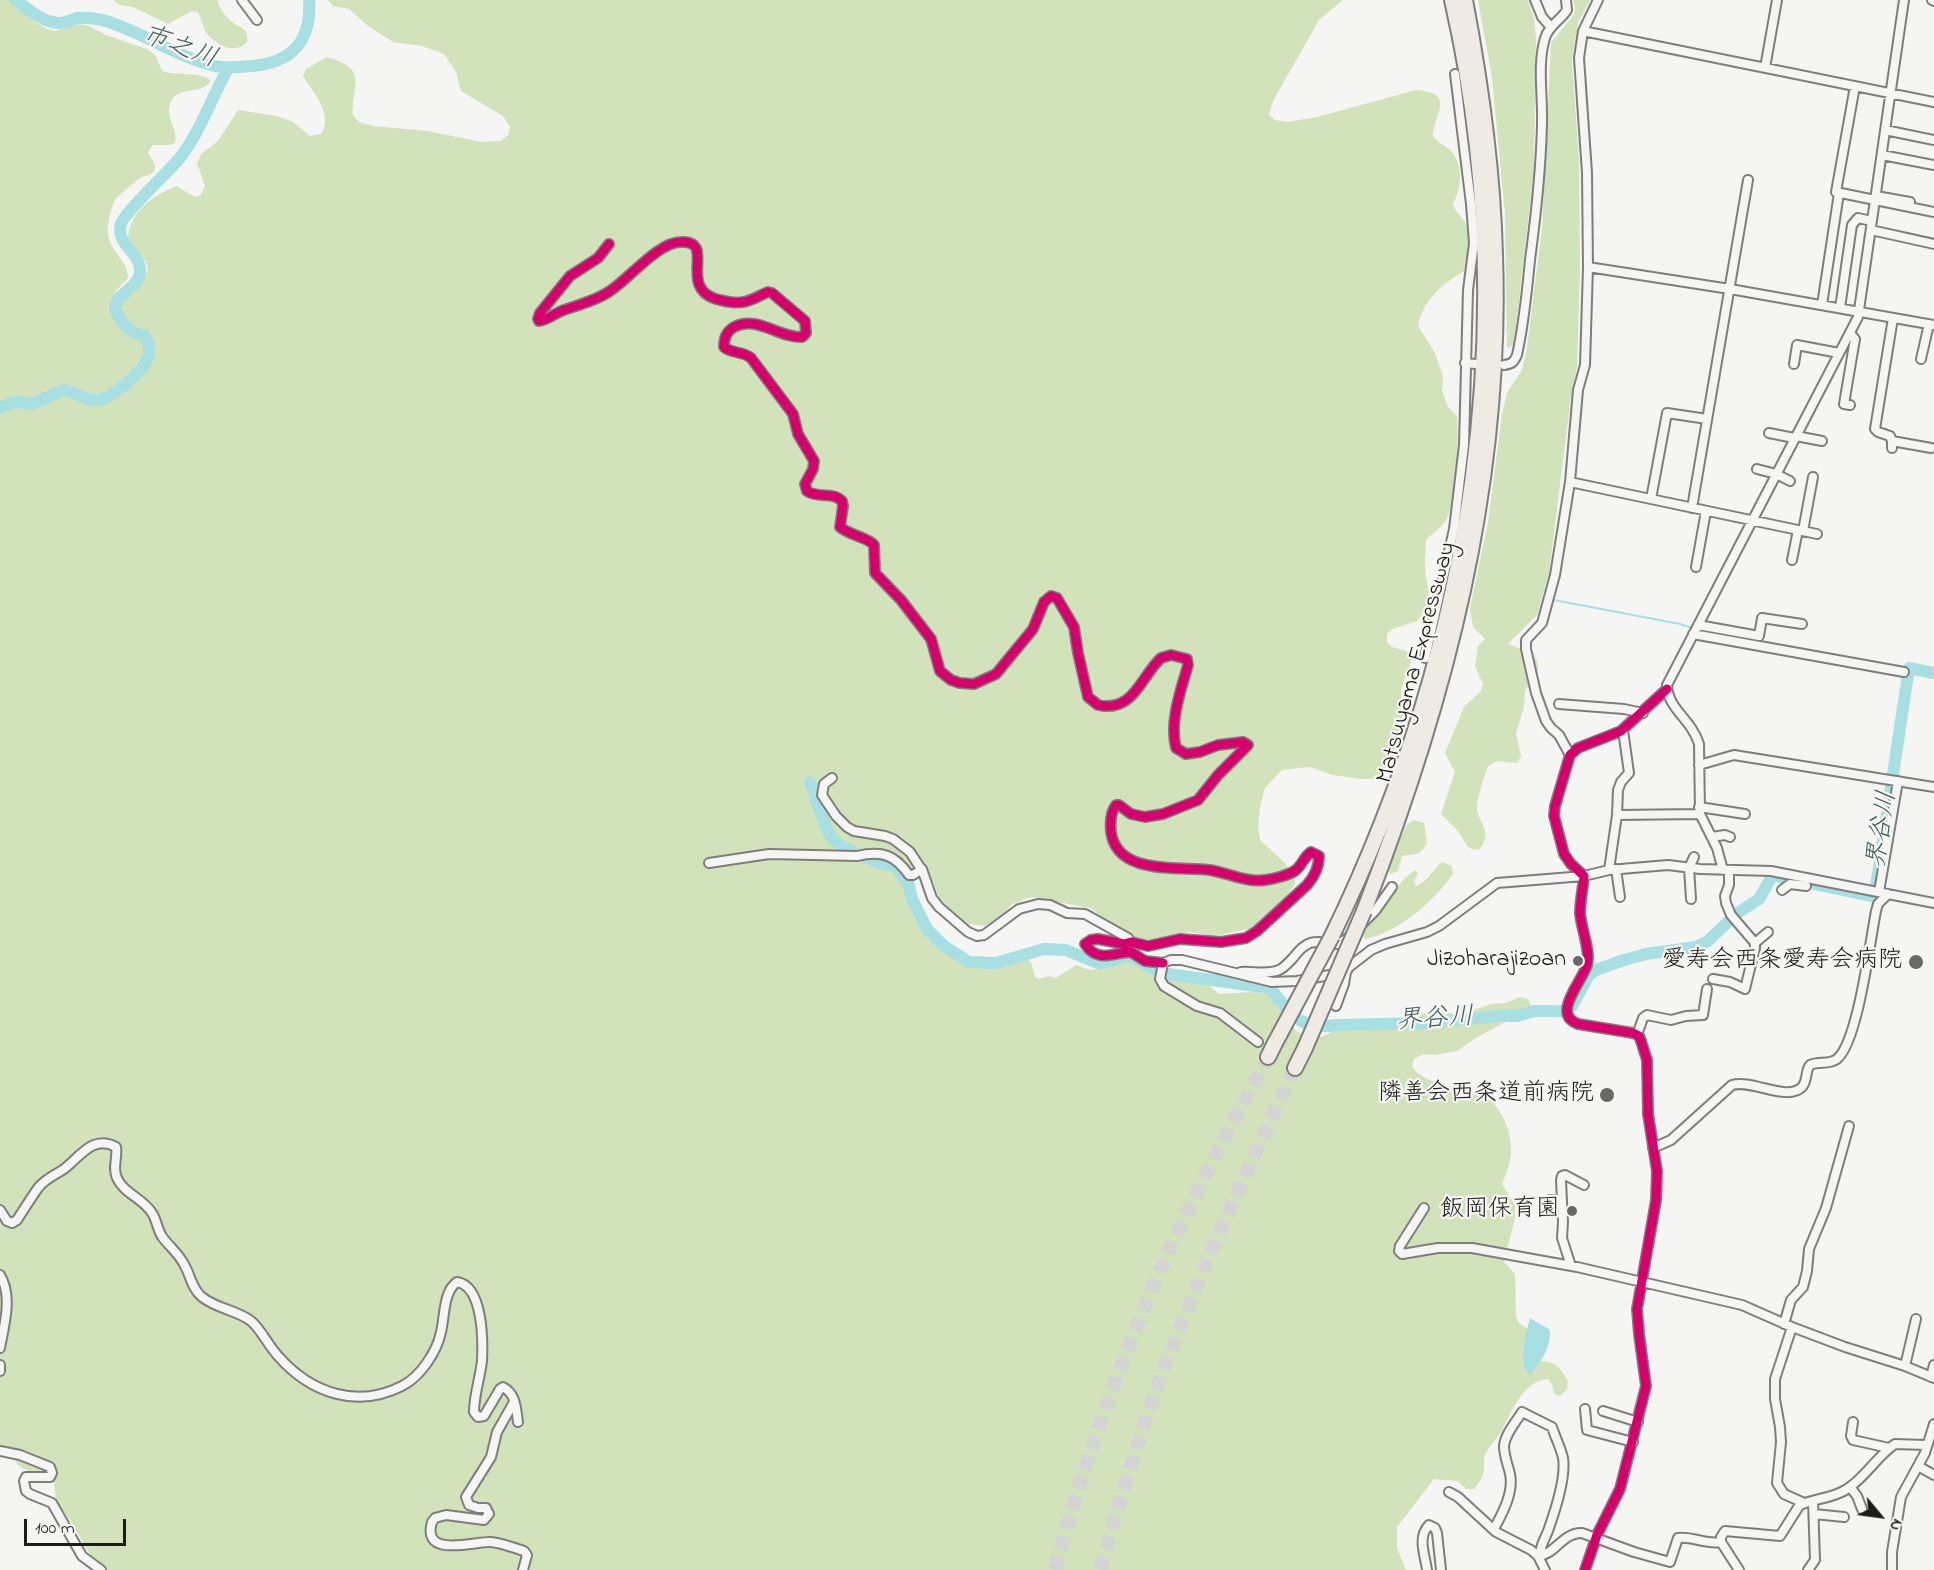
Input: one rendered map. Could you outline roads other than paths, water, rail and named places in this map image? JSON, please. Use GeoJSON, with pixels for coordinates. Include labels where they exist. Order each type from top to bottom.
{"type":"FeatureCollection","features":[{"type":"Feature","properties":{"kind":"highway","name":"Matsuyama Expressway"},"geometry":{"type":"LineString","coordinates":[[1268,1058],[1332,936],[1382,825],[1426,698],[1455,582],[1468,517],[1476,459],[1484,347],[1484,223],[1475,126],[1452,0]]}},
{"type":"Feature","properties":{"kind":"highway","name":"Matsuyama Expressway"},"geometry":{"type":"LineString","coordinates":[[1295,1068],[1364,911],[1409,789],[1436,701],[1466,581],[1485,469],[1494,355],[1496,256],[1487,134],[1465,0]]}},
{"type":"Feature","properties":{"kind":"street"},"geometry":{"type":"LineString","coordinates":[[242,0],[257,20]]}},
{"type":"Feature","properties":{"kind":"street"},"geometry":{"type":"LineString","coordinates":[[1535,0],[1542,17],[1550,26]]}},
{"type":"Feature","properties":{"kind":"street"},"geometry":{"type":"LineString","coordinates":[[1504,365],[1514,361],[1516,355],[1527,293],[1542,125],[1542,52],[1545,36],[1550,26],[1560,20],[1567,10],[1566,0]]}},
{"type":"Feature","properties":{"kind":"street"},"geometry":{"type":"LineString","coordinates":[[1570,755],[1559,735],[1546,721],[1536,693],[1526,640],[1545,617],[1555,575],[1570,482],[1578,390],[1585,365],[1588,267],[1587,173],[1579,68],[1583,31],[1599,0]]}},
{"type":"Feature","properties":{"kind":"street"},"geometry":{"type":"LineString","coordinates":[[1765,68],[1777,0]]}},
{"type":"Feature","properties":{"kind":"street"},"geometry":{"type":"LineString","coordinates":[[1584,876],[1570,864],[1564,854],[1554,816],[1570,755],[1578,748],[1607,739],[1623,730],[1667,689],[1695,630],[1860,311],[1904,0]]}},
{"type":"Feature","properties":{"kind":"street"},"geometry":{"type":"LineString","coordinates":[[1583,31],[1934,102]]}},
{"type":"Feature","properties":{"kind":"street"},"geometry":{"type":"LineString","coordinates":[[1425,658],[1454,529],[1464,445],[1468,290],[1474,243],[1455,74]]}},
{"type":"Feature","properties":{"kind":"street"},"geometry":{"type":"LineString","coordinates":[[1822,305],[1839,193],[1836,192],[1855,86]]}},
{"type":"Feature","properties":{"kind":"street"},"geometry":{"type":"LineString","coordinates":[[1885,130],[1934,140]]}},
{"type":"Feature","properties":{"kind":"street"},"geometry":{"type":"LineString","coordinates":[[1882,155],[1934,165]]}},
{"type":"Feature","properties":{"kind":"street"},"geometry":{"type":"LineString","coordinates":[[1692,508],[1748,180]]}},
{"type":"Feature","properties":{"kind":"street"},"geometry":{"type":"LineString","coordinates":[[1839,193],[1934,207]]}},
{"type":"Feature","properties":{"kind":"street"},"geometry":{"type":"LineString","coordinates":[[1876,198],[1934,212]]}},
{"type":"Feature","properties":{"kind":"street"},"geometry":{"type":"LineString","coordinates":[[1840,308],[1852,225],[1858,218],[1872,226],[1934,244]]}},
{"type":"Feature","properties":{"kind":"street"},"geometry":{"type":"LineString","coordinates":[[609,244],[598,258],[564,281],[540,313],[539,321],[542,322],[562,311],[594,301],[611,291],[665,245],[678,242],[686,242],[698,253],[698,286],[703,293],[722,301],[737,303],[749,301],[768,292],[805,321],[806,333],[802,338],[745,323],[728,332],[724,347],[729,351],[748,356],[793,414],[798,434],[814,461],[813,469],[805,484],[807,491],[818,496],[835,496],[842,501],[840,526],[852,535],[872,541],[876,549],[875,573],[927,633],[934,645],[937,667],[944,675],[951,680],[967,684],[981,682],[996,674],[1032,629],[1044,602],[1051,596],[1057,598],[1074,627],[1088,697],[1098,705],[1110,705],[1127,699],[1140,687],[1161,658],[1171,655],[1187,659],[1188,665],[1177,705],[1174,734],[1176,748],[1186,754],[1200,752],[1218,745],[1243,742],[1248,743],[1247,748],[1218,776],[1198,800],[1162,814],[1145,817],[1131,814],[1116,805],[1110,829],[1113,840],[1126,858],[1146,865],[1204,869],[1254,881],[1266,880],[1294,871],[1311,852],[1319,856],[1312,879],[1307,885],[1257,931],[1246,938],[1221,942],[1180,939],[1148,946],[1098,939],[1085,944],[1090,950],[1110,957],[1131,952],[1145,961],[1162,964],[1171,960],[1182,960],[1272,982],[1298,981],[1346,972]]}},
{"type":"Feature","properties":{"kind":"street"},"geometry":{"type":"LineString","coordinates":[[1588,267],[1931,324],[1921,359]]}},
{"type":"Feature","properties":{"kind":"street"},"geometry":{"type":"LineString","coordinates":[[1893,318],[1875,429],[1890,436],[1892,445],[1931,448]]}},
{"type":"Feature","properties":{"kind":"street"},"geometry":{"type":"LineString","coordinates":[[1850,333],[1855,339],[1844,404],[1850,405]]}},
{"type":"Feature","properties":{"kind":"street"},"geometry":{"type":"LineString","coordinates":[[1794,364],[1797,345],[1839,353]]}},
{"type":"Feature","properties":{"kind":"street"},"geometry":{"type":"LineString","coordinates":[[1465,363],[1476,364]]}},
{"type":"Feature","properties":{"kind":"street"},"geometry":{"type":"LineString","coordinates":[[1650,499],[1667,413],[1707,419]]}},
{"type":"Feature","properties":{"kind":"street"},"geometry":{"type":"LineString","coordinates":[[1769,433],[1822,441]]}},
{"type":"Feature","properties":{"kind":"street"},"geometry":{"type":"LineString","coordinates":[[1757,469],[1790,481]]}},
{"type":"Feature","properties":{"kind":"street"},"geometry":{"type":"LineString","coordinates":[[1792,560],[1813,477]]}},
{"type":"Feature","properties":{"kind":"street"},"geometry":{"type":"LineString","coordinates":[[1570,482],[1817,534]]}},
{"type":"Feature","properties":{"kind":"street"},"geometry":{"type":"LineString","coordinates":[[1696,567],[1706,511]]}},
{"type":"Feature","properties":{"kind":"street"},"geometry":{"type":"LineString","coordinates":[[1695,630],[1759,636],[1762,618],[1802,624]]}},
{"type":"Feature","properties":{"kind":"street"},"geometry":{"type":"LineString","coordinates":[[1695,630],[1904,672]]}},
{"type":"Feature","properties":{"kind":"street"},"geometry":{"type":"LineString","coordinates":[[1667,689],[1670,702],[1687,720],[1699,744],[1700,811],[1726,870],[1729,885],[1725,896],[1733,916],[1755,943]]}},
{"type":"Feature","properties":{"kind":"street"},"geometry":{"type":"LineString","coordinates":[[1559,704],[1643,712]]}},
{"type":"Feature","properties":{"kind":"street"},"geometry":{"type":"LineString","coordinates":[[1620,897],[1612,869],[1617,790],[1629,773],[1623,730]]}},
{"type":"Feature","properties":{"kind":"street"},"geometry":{"type":"LineString","coordinates":[[1699,765],[1734,755],[1934,787]]}},
{"type":"Feature","properties":{"kind":"street"},"geometry":{"type":"LineString","coordinates":[[832,778],[824,784],[822,795],[836,816],[854,831],[893,839],[910,852],[921,869],[932,898],[939,907],[975,935],[989,932],[1019,909],[1038,904],[1050,905],[1067,913],[1085,914],[1095,918],[1131,942]]}},
{"type":"Feature","properties":{"kind":"street"},"geometry":{"type":"LineString","coordinates":[[1876,891],[1894,780]]}},
{"type":"Feature","properties":{"kind":"street"},"geometry":{"type":"LineString","coordinates":[[1617,815],[1700,811],[1745,814]]}},
{"type":"Feature","properties":{"kind":"street"},"geometry":{"type":"LineString","coordinates":[[1712,837],[1725,835],[1730,837]]}},
{"type":"Feature","properties":{"kind":"street"},"geometry":{"type":"LineString","coordinates":[[710,863],[769,854],[858,856],[869,853],[888,856],[899,861],[909,875],[921,869]]}},
{"type":"Feature","properties":{"kind":"street"},"geometry":{"type":"LineString","coordinates":[[1691,899],[1689,868],[1694,857]]}},
{"type":"Feature","properties":{"kind":"street"},"geometry":{"type":"LineString","coordinates":[[1336,1006],[1349,967],[1371,950],[1439,926],[1497,883],[1584,876],[1612,869],[1668,865],[1755,870],[1791,879],[1876,891],[1934,903]]}},
{"type":"Feature","properties":{"kind":"street"},"geometry":{"type":"LineString","coordinates":[[1584,876],[1580,913],[1588,960],[1567,1005],[1567,1017],[1578,1024],[1637,1035],[1641,1041],[1647,1060],[1648,1114],[1657,1185],[1638,1309],[1646,1386],[1620,1489],[1596,1538],[1585,1570]]}},
{"type":"Feature","properties":{"kind":"street"},"geometry":{"type":"LineString","coordinates":[[1791,879],[1806,886]]}},
{"type":"Feature","properties":{"kind":"street"},"geometry":{"type":"LineString","coordinates":[[1782,890],[1791,879]]}},
{"type":"Feature","properties":{"kind":"street"},"geometry":{"type":"LineString","coordinates":[[1236,972],[1279,970],[1288,964],[1307,943],[1314,941],[1338,944],[1343,942],[1375,911],[1392,887]]}},
{"type":"Feature","properties":{"kind":"street"},"geometry":{"type":"LineString","coordinates":[[1653,1148],[1671,1140],[1732,1085],[1751,1084],[1791,1092],[1802,1087],[1810,1065],[1831,1063],[1837,1059],[1850,1037],[1878,904],[1888,894]]}},
{"type":"Feature","properties":{"kind":"street"},"geometry":{"type":"LineString","coordinates":[[1713,979],[1730,982],[1745,989],[1755,943],[1768,932]]}},
{"type":"Feature","properties":{"kind":"street"},"geometry":{"type":"LineString","coordinates":[[1162,964],[1160,979],[1164,986],[1197,1006],[1221,1013],[1258,1042]]}},
{"type":"Feature","properties":{"kind":"street"},"geometry":{"type":"LineString","coordinates":[[1637,1035],[1643,1018],[1647,1015],[1671,1020],[1703,1015],[1707,989]]}},
{"type":"Feature","properties":{"kind":"street"},"geometry":{"type":"LineString","coordinates":[[1804,1503],[1784,1494],[1777,1483],[1781,1442],[1775,1399],[1775,1379],[1788,1326],[1791,1300],[1803,1287],[1809,1249],[1826,1208],[1850,1126]]}},
{"type":"Feature","properties":{"kind":"street"},"geometry":{"type":"LineString","coordinates":[[0,1210],[7,1221],[17,1220],[39,1186],[65,1168],[81,1152],[100,1143],[112,1144],[116,1147],[117,1152],[115,1171],[119,1182],[152,1212],[157,1228],[185,1265],[197,1293],[204,1299],[251,1321],[280,1360],[307,1381],[330,1393],[347,1398],[366,1396],[403,1386],[424,1365],[437,1343],[452,1286],[457,1282],[464,1283],[469,1288],[479,1315],[482,1337],[482,1361],[474,1403],[476,1415],[484,1416],[503,1387],[511,1393],[515,1401],[518,1422]]}},
{"type":"Feature","properties":{"kind":"street"},"geometry":{"type":"LineString","coordinates":[[1571,1266],[1562,1238],[1562,1176],[1584,1185]]}},
{"type":"Feature","properties":{"kind":"street"},"geometry":{"type":"LineString","coordinates":[[1550,1200],[1562,1200]]}},
{"type":"Feature","properties":{"kind":"street"},"geometry":{"type":"LineString","coordinates":[[1424,1208],[1400,1246],[1399,1251],[1402,1254],[1438,1248],[1472,1248],[1571,1266],[1742,1305],[1788,1326],[1905,1366],[1933,1378],[1934,1365]]}},
{"type":"Feature","properties":{"kind":"street"},"geometry":{"type":"LineString","coordinates":[[0,1275],[7,1293],[0,1348]]}},
{"type":"Feature","properties":{"kind":"street"},"geometry":{"type":"LineString","coordinates":[[1905,1366],[1916,1319]]}},
{"type":"Feature","properties":{"kind":"street"},"geometry":{"type":"LineString","coordinates":[[0,1365],[0,1371]]}},
{"type":"Feature","properties":{"kind":"street"},"geometry":{"type":"LineString","coordinates":[[515,1401],[497,1432],[492,1457],[466,1497],[469,1505],[478,1509],[486,1508],[489,1514],[484,1520],[441,1516],[432,1522],[431,1530],[436,1540],[447,1546],[459,1547],[492,1542],[524,1551],[527,1555],[523,1570]]}},
{"type":"Feature","properties":{"kind":"street"},"geometry":{"type":"LineString","coordinates":[[1585,1409],[1587,1430],[1633,1442]]}},
{"type":"Feature","properties":{"kind":"street"},"geometry":{"type":"LineString","coordinates":[[1603,1411],[1638,1422]]}},
{"type":"Feature","properties":{"kind":"street"},"geometry":{"type":"LineString","coordinates":[[1494,1529],[1507,1501],[1510,1487],[1504,1446],[1507,1436],[1522,1412],[1552,1427],[1563,1458],[1559,1500],[1540,1547],[1539,1555],[1545,1570]]}},
{"type":"Feature","properties":{"kind":"street"},"geometry":{"type":"LineString","coordinates":[[1853,1422],[1851,1436],[1853,1440],[1889,1448]]}},
{"type":"Feature","properties":{"kind":"street"},"geometry":{"type":"LineString","coordinates":[[1892,1570],[1892,1552],[1901,1497],[1925,1453],[1934,1424]]}},
{"type":"Feature","properties":{"kind":"street"},"geometry":{"type":"LineString","coordinates":[[1739,1570],[1721,1542],[1725,1531],[1780,1536],[1795,1511],[1804,1503],[1825,1499],[1850,1487],[1895,1443],[1926,1445]]}},
{"type":"Feature","properties":{"kind":"street"},"geometry":{"type":"LineString","coordinates":[[0,1451],[20,1455],[50,1467],[52,1473],[50,1478],[26,1477],[24,1486],[30,1494],[52,1503],[82,1556],[101,1570]]}},
{"type":"Feature","properties":{"kind":"street"},"geometry":{"type":"LineString","coordinates":[[1918,1466],[1934,1475]]}},
{"type":"Feature","properties":{"kind":"street"},"geometry":{"type":"LineString","coordinates":[[1850,1487],[1857,1496],[1862,1509]]}},
{"type":"Feature","properties":{"kind":"street"},"geometry":{"type":"LineString","coordinates":[[1449,1492],[1503,1537],[1539,1555],[1548,1554],[1568,1536],[1576,1533],[1670,1562],[1678,1538],[1684,1537],[1713,1544],[1721,1542]]}},
{"type":"Feature","properties":{"kind":"street"},"geometry":{"type":"LineString","coordinates":[[1808,1570],[1815,1560],[1813,1501]]}},
{"type":"Feature","properties":{"kind":"street"},"geometry":{"type":"LineString","coordinates":[[1814,1514],[1844,1517]]}},
{"type":"Feature","properties":{"kind":"street"},"geometry":{"type":"LineString","coordinates":[[1427,1570],[1423,1533],[1429,1525],[1435,1528],[1437,1533],[1441,1570]]}},
{"type":"Feature","properties":{"kind":"water"},"geometry":{"type":"Polygon","coordinates":[[[1530,1318],[1549,1329],[1550,1334],[1545,1354],[1530,1375],[1526,1370],[1523,1357],[1530,1318]]]}},
{"type":"Feature","properties":{"kind":"waterway","name":"市之川"},"geometry":{"type":"LineString","coordinates":[[16,0],[36,15],[53,22],[61,23],[77,18],[105,21],[201,62],[228,68],[265,64],[288,55],[303,38],[307,27],[309,0]]}},
{"type":"Feature","properties":{"kind":"waterway"},"geometry":{"type":"LineString","coordinates":[[0,408],[11,403],[32,404],[64,390],[89,400],[99,400],[119,389],[145,363],[149,355],[145,336],[127,327],[115,309],[116,303],[135,283],[140,273],[137,259],[122,238],[121,224],[186,149],[229,67]]}},
{"type":"Feature","properties":{"kind":"waterway"},"geometry":{"type":"LineString","coordinates":[[1554,600],[1680,624],[1703,632]]}},
{"type":"Feature","properties":{"kind":"waterway"},"geometry":{"type":"LineString","coordinates":[[1709,633],[1909,668]]}},
{"type":"Feature","properties":{"kind":"waterway","name":"界谷川"},"geometry":{"type":"LineString","coordinates":[[810,782],[824,822],[835,841],[860,855],[896,867],[909,885],[912,899],[927,929],[944,946],[969,962],[996,963],[1044,949],[1066,950],[1100,964],[1130,955],[1151,968],[1167,974],[1270,988],[1290,1012],[1313,1026],[1426,1023],[1518,1016],[1534,1011],[1563,1011],[1572,1006],[1589,975],[1596,970],[1646,954],[1696,947],[1708,941],[1736,914],[1759,899],[1771,878],[1776,876],[1871,896],[1876,887],[1909,668],[1934,673]]}},
{"type":"Feature","properties":{"kind":"tunnel"},"geometry":{"type":"LineString","coordinates":[[1055,1570],[1100,1424],[1155,1282],[1223,1140],[1268,1057]]}},
{"type":"Feature","properties":{"kind":"tunnel"},"geometry":{"type":"LineString","coordinates":[[1100,1570],[1118,1507],[1170,1352],[1222,1226],[1295,1068]]}},
{"type":"Feature","properties":{"kind":"place","name":"Jizoharajizoan"},"geometry":{"type":"Point","coordinates":[1578,961]}},
{"type":"Feature","properties":{"kind":"place","name":"愛寿会西条愛寿会病院"},"geometry":{"type":"Point","coordinates":[1916,962]}},
{"type":"Feature","properties":{"kind":"place","name":"隣善会西条道前病院"},"geometry":{"type":"Point","coordinates":[1607,1095]}},
{"type":"Feature","properties":{"kind":"place","name":"飯岡保育園"},"geometry":{"type":"Point","coordinates":[1572,1211]}}]}
